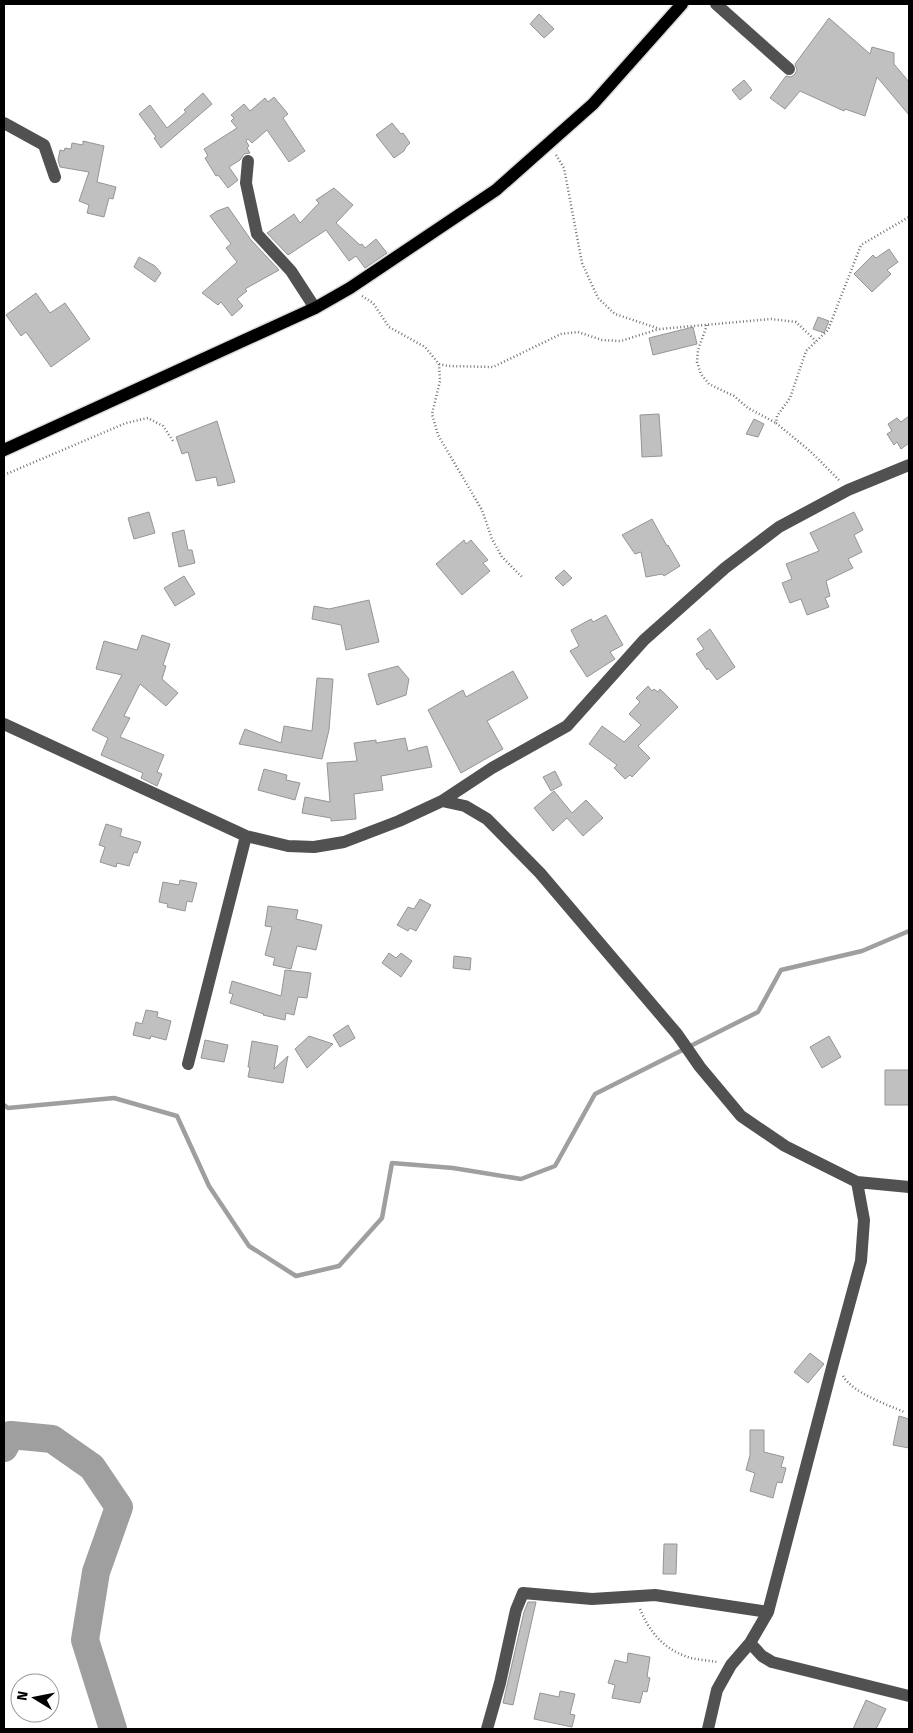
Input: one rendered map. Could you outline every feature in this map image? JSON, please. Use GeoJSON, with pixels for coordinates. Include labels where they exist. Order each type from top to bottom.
{"type":"FeatureCollection","features":[{"type":"Feature","properties":{"kind":"main road"},"geometry":{"type":"LineString","coordinates":[[4,450],[315,308],[350,288],[496,190],[593,104],[682,4]]}},
{"type":"Feature","properties":{"kind":"street"},"geometry":{"type":"LineString","coordinates":[[716,4],[789,69]]}},
{"type":"Feature","properties":{"kind":"street"},"geometry":{"type":"LineString","coordinates":[[4,123],[44,145],[55,177]]}},
{"type":"Feature","properties":{"kind":"street"},"geometry":{"type":"LineString","coordinates":[[248,161],[246,183],[257,234],[291,271],[315,308]]}},
{"type":"Feature","properties":{"kind":"street"},"geometry":{"type":"LineString","coordinates":[[4,724],[246,836],[288,846],[314,847],[344,842],[400,821],[442,801],[492,768],[567,726],[644,640],[725,568],[779,527],[848,490],[909,465]]}},
{"type":"Feature","properties":{"kind":"street"},"geometry":{"type":"LineString","coordinates":[[442,801],[465,806],[487,819],[540,873],[677,1034],[700,1067],[741,1116],[785,1146],[857,1182],[909,1187]]}},
{"type":"Feature","properties":{"kind":"street"},"geometry":{"type":"LineString","coordinates":[[188,1064],[246,836]]}},
{"type":"Feature","properties":{"kind":"street"},"geometry":{"type":"LineString","coordinates":[[708,1729],[717,1690],[731,1665],[750,1644],[768,1612],[861,1261],[864,1220],[857,1182]]}},
{"type":"Feature","properties":{"kind":"street"},"geometry":{"type":"LineString","coordinates":[[487,1729],[500,1683],[516,1610],[523,1593],[592,1599],[655,1595],[768,1612]]}},
{"type":"Feature","properties":{"kind":"street"},"geometry":{"type":"LineString","coordinates":[[750,1644],[762,1656],[772,1662],[909,1696]]}},
{"type":"Feature","properties":{"kind":"path"},"geometry":{"type":"LineString","coordinates":[[549,143],[564,168],[582,263],[598,298],[615,314],[660,329]]}},
{"type":"Feature","properties":{"kind":"path"},"geometry":{"type":"LineString","coordinates":[[776,423],[777,416],[790,398],[806,351],[828,330],[861,245],[909,217]]}},
{"type":"Feature","properties":{"kind":"path"},"geometry":{"type":"LineString","coordinates":[[350,288],[373,303],[389,327],[425,348],[439,364],[448,366],[493,367],[561,334],[578,332],[602,340],[621,341],[660,329],[771,319],[796,322],[816,341]]}},
{"type":"Feature","properties":{"kind":"path"},"geometry":{"type":"LineString","coordinates":[[707,325],[698,350],[697,362],[701,374],[709,384],[734,396],[748,408],[776,423],[810,450],[848,490]]}},
{"type":"Feature","properties":{"kind":"path"},"geometry":{"type":"LineString","coordinates":[[439,364],[440,381],[432,414],[438,435],[482,510],[492,539],[502,557],[522,577]]}},
{"type":"Feature","properties":{"kind":"path"},"geometry":{"type":"LineString","coordinates":[[4,475],[126,423],[148,418],[163,426],[173,441]]}},
{"type":"Feature","properties":{"kind":"path"},"geometry":{"type":"LineString","coordinates":[[834,1360],[846,1380],[865,1394],[904,1412]]}},
{"type":"Feature","properties":{"kind":"path"},"geometry":{"type":"LineString","coordinates":[[635,1596],[647,1625],[659,1641],[685,1656],[731,1665]]}},
{"type":"Feature","properties":{"kind":"building"},"geometry":{"type":"Polygon","coordinates":[[[539,14],[554,29],[544,38],[530,24],[539,14]]]}},
{"type":"Feature","properties":{"kind":"building"},"geometry":{"type":"Polygon","coordinates":[[[829,18],[870,54],[872,47],[894,53],[894,64],[909,82],[909,115],[877,77],[865,116],[845,109],[844,111],[800,91],[785,109],[770,98],[786,76],[791,77],[795,74],[797,70],[795,64],[829,18]]]}},
{"type":"Feature","properties":{"kind":"building"},"geometry":{"type":"Polygon","coordinates":[[[744,80],[752,90],[740,100],[732,90],[744,80]]]}},
{"type":"Feature","properties":{"kind":"building"},"geometry":{"type":"Polygon","coordinates":[[[203,93],[212,104],[161,148],[154,138],[156,137],[139,114],[150,105],[167,128],[186,112],[184,110],[203,93]]]}},
{"type":"Feature","properties":{"kind":"building"},"geometry":{"type":"Polygon","coordinates":[[[274,97],[288,114],[283,118],[305,151],[289,162],[267,130],[252,143],[248,139],[246,141],[249,146],[247,148],[250,153],[244,154],[240,160],[229,167],[238,180],[228,188],[218,175],[216,176],[205,158],[208,156],[204,149],[237,128],[231,121],[234,118],[231,115],[244,104],[250,111],[265,98],[268,102],[274,97]]]}},
{"type":"Feature","properties":{"kind":"building"},"geometry":{"type":"Polygon","coordinates":[[[392,123],[410,143],[404,151],[394,158],[376,135],[392,123]]]}},
{"type":"Feature","properties":{"kind":"building"},"geometry":{"type":"Polygon","coordinates":[[[83,141],[104,146],[97,182],[116,187],[113,199],[109,198],[104,217],[87,213],[89,205],[79,201],[89,172],[60,167],[58,160],[60,150],[64,151],[65,148],[71,149],[72,143],[83,145],[83,141]]]}},
{"type":"Feature","properties":{"kind":"building"},"geometry":{"type":"Polygon","coordinates":[[[334,188],[353,205],[336,223],[365,248],[376,239],[387,253],[365,268],[356,256],[349,261],[326,230],[288,255],[267,233],[294,214],[300,223],[319,203],[316,200],[334,188]]]}},
{"type":"Feature","properties":{"kind":"building"},"geometry":{"type":"Polygon","coordinates":[[[228,207],[251,240],[279,270],[245,289],[247,291],[237,299],[243,306],[232,316],[221,302],[218,305],[202,293],[237,262],[226,248],[231,244],[210,216],[228,207]]]}},
{"type":"Feature","properties":{"kind":"building"},"geometry":{"type":"Polygon","coordinates":[[[889,249],[898,262],[887,270],[891,274],[872,292],[854,274],[873,255],[876,258],[889,249]]]}},
{"type":"Feature","properties":{"kind":"building"},"geometry":{"type":"Polygon","coordinates":[[[139,257],[155,266],[161,273],[155,282],[134,267],[139,257]]]}},
{"type":"Feature","properties":{"kind":"building"},"geometry":{"type":"Polygon","coordinates":[[[36,293],[50,313],[65,303],[90,339],[51,367],[26,332],[21,336],[6,315],[36,293]]]}},
{"type":"Feature","properties":{"kind":"building"},"geometry":{"type":"Polygon","coordinates":[[[818,317],[829,321],[824,333],[813,329],[818,317]]]}},
{"type":"Feature","properties":{"kind":"building"},"geometry":{"type":"Polygon","coordinates":[[[693,327],[697,344],[653,355],[649,338],[693,327]]]}},
{"type":"Feature","properties":{"kind":"building"},"geometry":{"type":"Polygon","coordinates":[[[659,414],[662,456],[642,457],[640,415],[659,414]]]}},
{"type":"Feature","properties":{"kind":"building"},"geometry":{"type":"Polygon","coordinates":[[[909,416],[909,443],[901,449],[897,442],[894,445],[887,434],[892,431],[888,424],[897,418],[901,422],[909,416]]]}},
{"type":"Feature","properties":{"kind":"building"},"geometry":{"type":"Polygon","coordinates":[[[754,419],[764,424],[758,437],[746,434],[754,419]]]}},
{"type":"Feature","properties":{"kind":"building"},"geometry":{"type":"Polygon","coordinates":[[[217,421],[235,482],[218,486],[216,477],[196,481],[188,452],[182,454],[176,437],[217,421]]]}},
{"type":"Feature","properties":{"kind":"building"},"geometry":{"type":"Polygon","coordinates":[[[149,512],[155,533],[134,539],[128,518],[149,512]]]}},
{"type":"Feature","properties":{"kind":"building"},"geometry":{"type":"Polygon","coordinates":[[[854,512],[863,530],[854,535],[862,552],[848,559],[853,568],[826,581],[830,596],[825,598],[829,607],[807,615],[801,599],[790,603],[782,583],[792,579],[786,564],[819,551],[810,533],[854,512]]]}},
{"type":"Feature","properties":{"kind":"building"},"geometry":{"type":"Polygon","coordinates":[[[652,519],[680,566],[664,576],[662,574],[646,577],[641,552],[635,554],[622,535],[652,519]]]}},
{"type":"Feature","properties":{"kind":"building"},"geometry":{"type":"Polygon","coordinates":[[[184,530],[188,550],[192,550],[195,563],[179,567],[172,533],[184,530]]]}},
{"type":"Feature","properties":{"kind":"building"},"geometry":{"type":"Polygon","coordinates":[[[464,540],[466,544],[471,540],[488,560],[483,563],[490,571],[462,595],[436,564],[464,540]]]}},
{"type":"Feature","properties":{"kind":"building"},"geometry":{"type":"Polygon","coordinates":[[[564,570],[572,578],[563,586],[555,578],[564,570]]]}},
{"type":"Feature","properties":{"kind":"building"},"geometry":{"type":"Polygon","coordinates":[[[184,576],[195,594],[175,606],[164,588],[184,576]]]}},
{"type":"Feature","properties":{"kind":"building"},"geometry":{"type":"Polygon","coordinates":[[[369,600],[379,642],[346,650],[341,625],[312,619],[314,606],[329,609],[369,600]]]}},
{"type":"Feature","properties":{"kind":"building"},"geometry":{"type":"Polygon","coordinates":[[[606,615],[623,645],[610,652],[615,659],[587,677],[570,651],[579,646],[571,630],[591,619],[593,622],[606,615]]]}},
{"type":"Feature","properties":{"kind":"building"},"geometry":{"type":"Polygon","coordinates":[[[710,629],[735,667],[717,680],[696,654],[704,649],[697,639],[710,629]]]}},
{"type":"Feature","properties":{"kind":"building"},"geometry":{"type":"Polygon","coordinates":[[[142,635],[170,644],[163,665],[166,666],[162,679],[178,693],[166,706],[140,684],[124,716],[130,718],[120,737],[164,755],[157,772],[162,774],[157,786],[141,778],[143,773],[101,755],[108,738],[92,730],[122,675],[96,669],[104,641],[137,650],[142,635]]]}},
{"type":"Feature","properties":{"kind":"building"},"geometry":{"type":"Polygon","coordinates":[[[398,666],[409,679],[406,695],[377,705],[368,674],[398,666]]]}},
{"type":"Feature","properties":{"kind":"building"},"geometry":{"type":"Polygon","coordinates":[[[513,671],[528,698],[487,721],[503,749],[461,773],[428,710],[463,690],[466,697],[513,671]]]}},
{"type":"Feature","properties":{"kind":"building"},"geometry":{"type":"Polygon","coordinates":[[[317,678],[333,679],[329,730],[322,759],[239,744],[245,729],[281,743],[284,726],[312,731],[317,678]]]}},
{"type":"Feature","properties":{"kind":"building"},"geometry":{"type":"Polygon","coordinates":[[[648,686],[652,691],[654,689],[658,692],[660,689],[678,707],[638,746],[650,758],[632,777],[630,775],[625,779],[614,768],[617,765],[589,744],[602,726],[624,742],[641,725],[629,714],[640,702],[636,698],[648,686]]]}},
{"type":"Feature","properties":{"kind":"building"},"geometry":{"type":"Polygon","coordinates":[[[405,738],[408,751],[427,746],[432,767],[381,776],[383,790],[354,794],[356,819],[331,821],[331,818],[302,813],[305,797],[330,802],[327,763],[357,761],[354,743],[376,740],[376,743],[405,738]]]}},
{"type":"Feature","properties":{"kind":"building"},"geometry":{"type":"Polygon","coordinates":[[[264,769],[287,775],[286,780],[300,783],[295,800],[258,790],[264,769]]]}},
{"type":"Feature","properties":{"kind":"building"},"geometry":{"type":"Polygon","coordinates":[[[555,771],[562,785],[551,791],[543,777],[555,771]]]}},
{"type":"Feature","properties":{"kind":"building"},"geometry":{"type":"Polygon","coordinates":[[[554,791],[572,813],[586,800],[603,818],[583,836],[567,818],[553,831],[534,808],[554,791]]]}},
{"type":"Feature","properties":{"kind":"building"},"geometry":{"type":"Polygon","coordinates":[[[106,824],[122,829],[120,836],[141,842],[137,853],[134,852],[129,866],[117,863],[116,867],[100,862],[105,847],[99,845],[106,824]]]}},
{"type":"Feature","properties":{"kind":"building"},"geometry":{"type":"Polygon","coordinates":[[[180,880],[197,883],[192,902],[187,901],[185,911],[167,907],[168,904],[159,902],[163,882],[179,885],[180,880]]]}},
{"type":"Feature","properties":{"kind":"building"},"geometry":{"type":"Polygon","coordinates":[[[420,899],[431,905],[416,931],[410,928],[408,931],[397,925],[408,907],[414,909],[420,899]]]}},
{"type":"Feature","properties":{"kind":"building"},"geometry":{"type":"Polygon","coordinates":[[[268,906],[298,910],[296,919],[322,925],[316,950],[297,946],[291,969],[273,965],[275,958],[265,955],[272,927],[265,926],[268,906]]]}},
{"type":"Feature","properties":{"kind":"building"},"geometry":{"type":"Polygon","coordinates":[[[389,953],[396,958],[401,953],[412,961],[401,977],[382,963],[389,953]]]}},
{"type":"Feature","properties":{"kind":"building"},"geometry":{"type":"Polygon","coordinates":[[[454,956],[471,958],[470,970],[453,968],[454,956]]]}},
{"type":"Feature","properties":{"kind":"building"},"geometry":{"type":"Polygon","coordinates":[[[285,970],[311,973],[307,998],[298,997],[294,1015],[286,1013],[285,1020],[263,1015],[230,1003],[233,994],[229,993],[232,981],[281,996],[285,970]]]}},
{"type":"Feature","properties":{"kind":"building"},"geometry":{"type":"Polygon","coordinates":[[[146,1010],[158,1012],[157,1017],[171,1021],[166,1040],[151,1036],[150,1039],[133,1035],[136,1022],[142,1024],[146,1010]]]}},
{"type":"Feature","properties":{"kind":"building"},"geometry":{"type":"Polygon","coordinates":[[[348,1025],[355,1038],[340,1047],[333,1035],[348,1025]]]}},
{"type":"Feature","properties":{"kind":"building"},"geometry":{"type":"Polygon","coordinates":[[[309,1036],[333,1044],[307,1068],[295,1049],[309,1036]]]}},
{"type":"Feature","properties":{"kind":"building"},"geometry":{"type":"Polygon","coordinates":[[[829,1036],[841,1057],[822,1068],[810,1047],[829,1036]]]}},
{"type":"Feature","properties":{"kind":"building"},"geometry":{"type":"Polygon","coordinates":[[[205,1040],[228,1045],[224,1062],[201,1058],[205,1040]]]}},
{"type":"Feature","properties":{"kind":"building"},"geometry":{"type":"Polygon","coordinates":[[[252,1041],[278,1046],[274,1069],[288,1056],[283,1083],[248,1077],[252,1041]]]}},
{"type":"Feature","properties":{"kind":"building"},"geometry":{"type":"Polygon","coordinates":[[[885,1070],[909,1070],[909,1105],[885,1105],[885,1070]]]}},
{"type":"Feature","properties":{"kind":"building"},"geometry":{"type":"Polygon","coordinates":[[[810,1353],[824,1364],[808,1383],[794,1372],[810,1353]]]}},
{"type":"Feature","properties":{"kind":"building"},"geometry":{"type":"Polygon","coordinates":[[[899,1416],[909,1419],[909,1448],[893,1445],[899,1416]]]}},
{"type":"Feature","properties":{"kind":"building"},"geometry":{"type":"Polygon","coordinates":[[[750,1430],[764,1430],[764,1452],[784,1457],[781,1467],[786,1468],[782,1483],[777,1482],[773,1498],[750,1491],[755,1473],[746,1470],[750,1455],[750,1430]]]}},
{"type":"Feature","properties":{"kind":"building"},"geometry":{"type":"Polygon","coordinates":[[[664,1544],[677,1544],[676,1574],[663,1574],[664,1544]]]}},
{"type":"Feature","properties":{"kind":"building"},"geometry":{"type":"Polygon","coordinates":[[[528,1602],[536,1602],[513,1705],[503,1703],[528,1602]]]}},
{"type":"Feature","properties":{"kind":"building"},"geometry":{"type":"Polygon","coordinates":[[[628,1653],[650,1657],[647,1677],[650,1678],[647,1692],[643,1691],[640,1703],[612,1698],[615,1685],[608,1683],[615,1660],[627,1663],[628,1653]]]}},
{"type":"Feature","properties":{"kind":"building"},"geometry":{"type":"Polygon","coordinates":[[[560,1691],[575,1694],[570,1714],[575,1715],[572,1727],[534,1719],[540,1693],[559,1697],[560,1691]]]}},
{"type":"Feature","properties":{"kind":"building"},"geometry":{"type":"Polygon","coordinates":[[[866,1700],[886,1709],[876,1729],[853,1729],[866,1700]]]}},
{"type":"Feature","properties":{"kind":"waterway"},"geometry":{"type":"LineString","coordinates":[[4,1105],[8,1108],[114,1098],[177,1116],[209,1186],[249,1246],[296,1276],[339,1266],[382,1218],[392,1163],[453,1168],[521,1179],[555,1166],[595,1094],[758,1012],[781,970],[862,951],[909,931]]}},
{"type":"Feature","properties":{"kind":"waterway"},"geometry":{"type":"LineString","coordinates":[[4,1448],[11,1435],[52,1439],[92,1467],[119,1507],[96,1572],[85,1640],[113,1729]]}}]}
